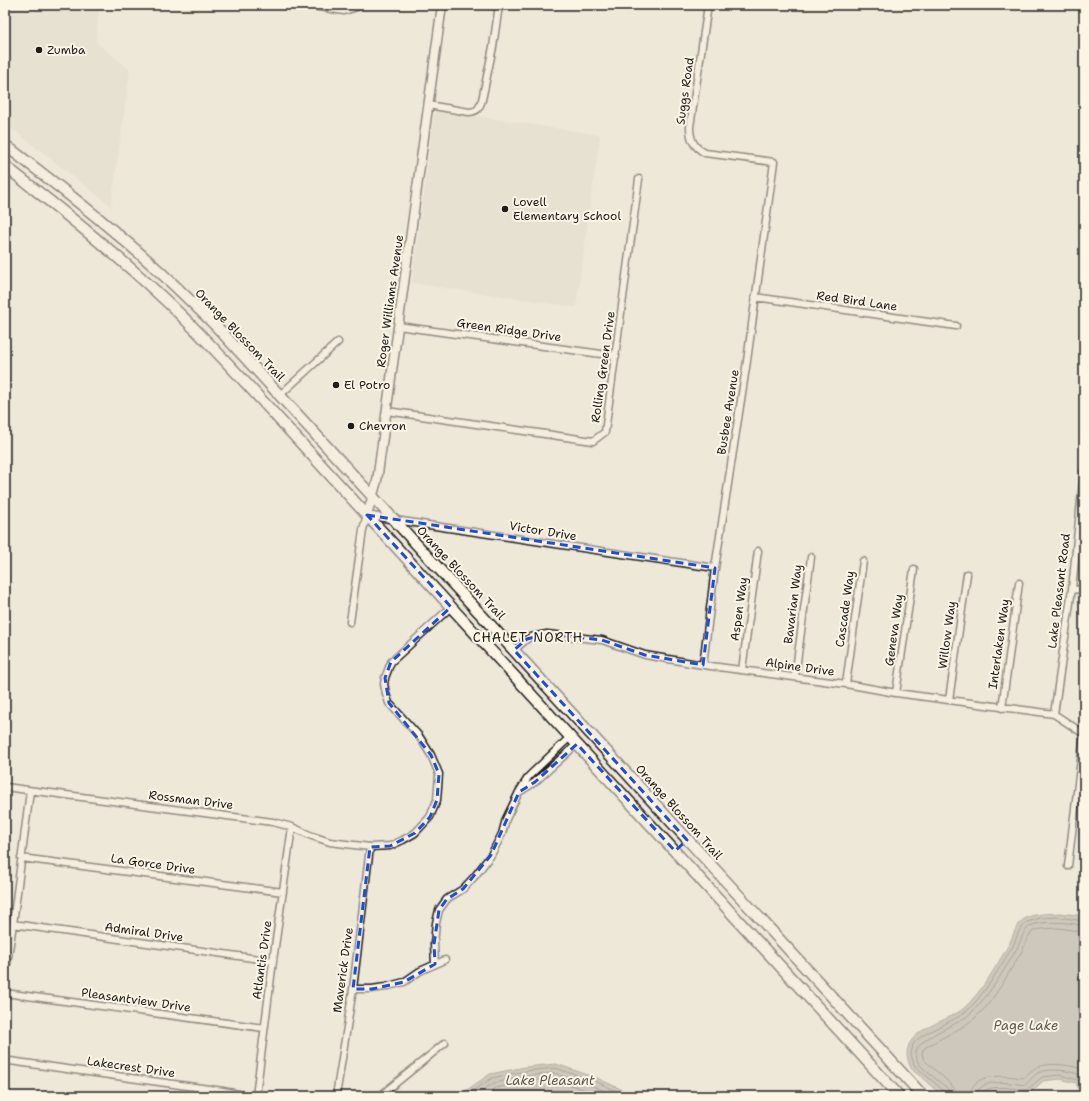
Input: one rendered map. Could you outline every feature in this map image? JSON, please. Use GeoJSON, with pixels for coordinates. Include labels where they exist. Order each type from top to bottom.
{"type":"FeatureCollection","features":[{"type":"Feature","properties":{"kind":"main road","name":"Orange Blossom Trail"},"geometry":{"type":"LineString","coordinates":[[5,145],[117,233],[217,327],[923,1096]]}},
{"type":"Feature","properties":{"kind":"main road"},"geometry":{"type":"LineString","coordinates":[[5,166],[107,247],[196,330],[899,1096]]}},
{"type":"Feature","properties":{"kind":"main road"},"geometry":{"type":"LineString","coordinates":[[46,198],[56,185]]}},
{"type":"Feature","properties":{"kind":"main road"},"geometry":{"type":"LineString","coordinates":[[162,297],[174,285]]}},
{"type":"Feature","properties":{"kind":"main road"},"geometry":{"type":"LineString","coordinates":[[267,406],[280,395]]}},
{"type":"Feature","properties":{"kind":"main road"},"geometry":{"type":"LineString","coordinates":[[451,607],[461,606],[481,614]]}},
{"type":"Feature","properties":{"kind":"main road"},"geometry":{"type":"LineString","coordinates":[[675,851],[687,840]]}},
{"type":"Feature","properties":{"kind":"street"},"geometry":{"type":"LineString","coordinates":[[307,5],[344,11],[357,6]]}},
{"type":"Feature","properties":{"kind":"street","name":"Roger Williams Avenue"},"geometry":{"type":"LineString","coordinates":[[350,622],[363,530],[377,480],[442,5]]}},
{"type":"Feature","properties":{"kind":"street"},"geometry":{"type":"LineString","coordinates":[[428,105],[469,112],[480,108],[493,47],[499,5]]}},
{"type":"Feature","properties":{"kind":"street","name":"Suggs Road"},"geometry":{"type":"LineString","coordinates":[[708,5],[690,127],[690,135],[693,143],[698,149],[705,153],[774,162]]}},
{"type":"Feature","properties":{"kind":"street","name":"Busbee Avenue"},"geometry":{"type":"LineString","coordinates":[[703,665],[715,568],[747,362],[774,162]]}},
{"type":"Feature","properties":{"kind":"street","name":"Rolling Green Drive"},"geometry":{"type":"LineString","coordinates":[[387,411],[593,441],[605,432],[639,179]]}},
{"type":"Feature","properties":{"kind":"street","name":"Red Bird Lane"},"geometry":{"type":"LineString","coordinates":[[756,297],[956,326]]}},
{"type":"Feature","properties":{"kind":"street","name":"Green Ridge Drive"},"geometry":{"type":"LineString","coordinates":[[398,326],[616,356]]}},
{"type":"Feature","properties":{"kind":"street"},"geometry":{"type":"LineString","coordinates":[[280,395],[338,342]]}},
{"type":"Feature","properties":{"kind":"street","name":"Lake Pleasant Road"},"geometry":{"type":"LineString","coordinates":[[1054,714],[1072,589],[1084,471]]}},
{"type":"Feature","properties":{"kind":"street","name":"Victor Drive"},"geometry":{"type":"LineString","coordinates":[[367,515],[715,568]]}},
{"type":"Feature","properties":{"kind":"street","name":"Aspen Way"},"geometry":{"type":"LineString","coordinates":[[742,670],[758,551]]}},
{"type":"Feature","properties":{"kind":"street","name":"Bavarian Way"},"geometry":{"type":"LineString","coordinates":[[795,677],[811,557]]}},
{"type":"Feature","properties":{"kind":"street","name":"Cascade Way"},"geometry":{"type":"LineString","coordinates":[[846,684],[863,561]]}},
{"type":"Feature","properties":{"kind":"street","name":"Geneva Way"},"geometry":{"type":"LineString","coordinates":[[896,693],[914,569]]}},
{"type":"Feature","properties":{"kind":"street","name":"Willow Way"},"geometry":{"type":"LineString","coordinates":[[949,700],[967,574]]}},
{"type":"Feature","properties":{"kind":"street","name":"Interlaken Way"},"geometry":{"type":"LineString","coordinates":[[1002,708],[1019,583]]}},
{"type":"Feature","properties":{"kind":"street"},"geometry":{"type":"LineString","coordinates":[[1072,589],[1084,590]]}},
{"type":"Feature","properties":{"kind":"street","name":"Rossman Drive"},"geometry":{"type":"LineString","coordinates":[[5,787],[273,822],[292,827],[330,842],[370,847],[390,846],[415,833],[430,817],[436,800],[439,774],[431,755],[419,736],[389,703],[384,684],[385,678],[391,662],[451,607]]}},
{"type":"Feature","properties":{"kind":"street","name":"Alpine Drive"},"geometry":{"type":"LineString","coordinates":[[514,650],[531,637],[547,634],[602,640],[645,655],[703,665],[846,684],[896,693],[1002,708],[1054,714],[1084,734]]}},
{"type":"Feature","properties":{"kind":"street"},"geometry":{"type":"LineString","coordinates":[[1068,866],[1084,734]]}},
{"type":"Feature","properties":{"kind":"street"},"geometry":{"type":"LineString","coordinates":[[435,964],[434,944],[439,910],[447,899],[463,889],[491,855],[502,834],[506,819],[519,792],[529,776],[573,740]]}},
{"type":"Feature","properties":{"kind":"street"},"geometry":{"type":"LineString","coordinates":[[519,792],[535,782],[573,740]]}},
{"type":"Feature","properties":{"kind":"street"},"geometry":{"type":"LineString","coordinates":[[5,976],[30,791]]}},
{"type":"Feature","properties":{"kind":"street","name":"Atlantis Drive"},"geometry":{"type":"LineString","coordinates":[[256,1096],[292,827]]}},
{"type":"Feature","properties":{"kind":"street","name":"Maverick Drive"},"geometry":{"type":"LineString","coordinates":[[336,1096],[353,989],[370,847]]}},
{"type":"Feature","properties":{"kind":"street","name":"La Gorce Drive"},"geometry":{"type":"LineString","coordinates":[[21,858],[283,892]]}},
{"type":"Feature","properties":{"kind":"street","name":"Admiral Drive"},"geometry":{"type":"LineString","coordinates":[[13,924],[273,961]]}},
{"type":"Feature","properties":{"kind":"street"},"geometry":{"type":"LineString","coordinates":[[353,989],[372,989],[404,982],[420,971],[445,960]]}},
{"type":"Feature","properties":{"kind":"street","name":"Pleasantview Drive"},"geometry":{"type":"LineString","coordinates":[[5,993],[264,1028]]}},
{"type":"Feature","properties":{"kind":"street"},"geometry":{"type":"LineString","coordinates":[[380,1096],[445,1043]]}},
{"type":"Feature","properties":{"kind":"street","name":"Lakecrest Drive"},"geometry":{"type":"LineString","coordinates":[[8,1060],[223,1091],[247,1096]]}},
{"type":"Feature","properties":{"kind":"highlighted area"},"geometry":{"type":"Polygon","coordinates":[[[367,515],[715,568],[703,665],[645,655],[602,640],[547,634],[527,639],[514,650],[687,840],[675,851],[577,744],[535,782],[519,792],[491,855],[463,889],[447,899],[439,910],[434,944],[435,964],[404,982],[372,989],[353,989],[370,847],[390,846],[415,833],[430,817],[437,800],[439,774],[431,755],[389,703],[385,678],[391,662],[451,607],[367,515]]]}},
{"type":"Feature","properties":{"kind":"shaded area"},"geometry":{"type":"Polygon","coordinates":[[[5,5],[99,5],[96,42],[130,70],[111,206],[5,123],[5,5]]]}},
{"type":"Feature","properties":{"kind":"shaded area","name":"Lovell Elementary School"},"geometry":{"type":"Polygon","coordinates":[[[435,110],[600,135],[576,307],[412,283],[435,110]]]}},
{"type":"Feature","properties":{"kind":"water","name":"Page Lake"},"geometry":{"type":"Polygon","coordinates":[[[1059,913],[1077,915],[1084,918],[1084,1096],[1081,1096],[1076,1083],[1060,1079],[1043,1081],[1029,1094],[994,1092],[980,1096],[943,1096],[911,1068],[907,1055],[909,1044],[921,1031],[957,1013],[970,1002],[994,970],[1008,946],[1017,926],[1022,920],[1034,915],[1059,913]]]}},
{"type":"Feature","properties":{"kind":"water","name":"Lake Pleasant"},"geometry":{"type":"Polygon","coordinates":[[[556,1064],[597,1078],[631,1094],[642,1096],[458,1096],[490,1074],[525,1067],[556,1064]]]}},
{"type":"Feature","properties":{"kind":"place","name":"Zumba"},"geometry":{"type":"Point","coordinates":[39,50]}},
{"type":"Feature","properties":{"kind":"place","name":"Lovell Elementary School"},"geometry":{"type":"Point","coordinates":[505,209]}},
{"type":"Feature","properties":{"kind":"place","name":"El Potro"},"geometry":{"type":"Point","coordinates":[336,385]}},
{"type":"Feature","properties":{"kind":"place","name":"Chevron"},"geometry":{"type":"Point","coordinates":[351,426]}},
{"type":"Feature","properties":{"kind":"district","name":"CHALET NORTH"},"geometry":{"type":"Point","coordinates":[528,637]}}]}
